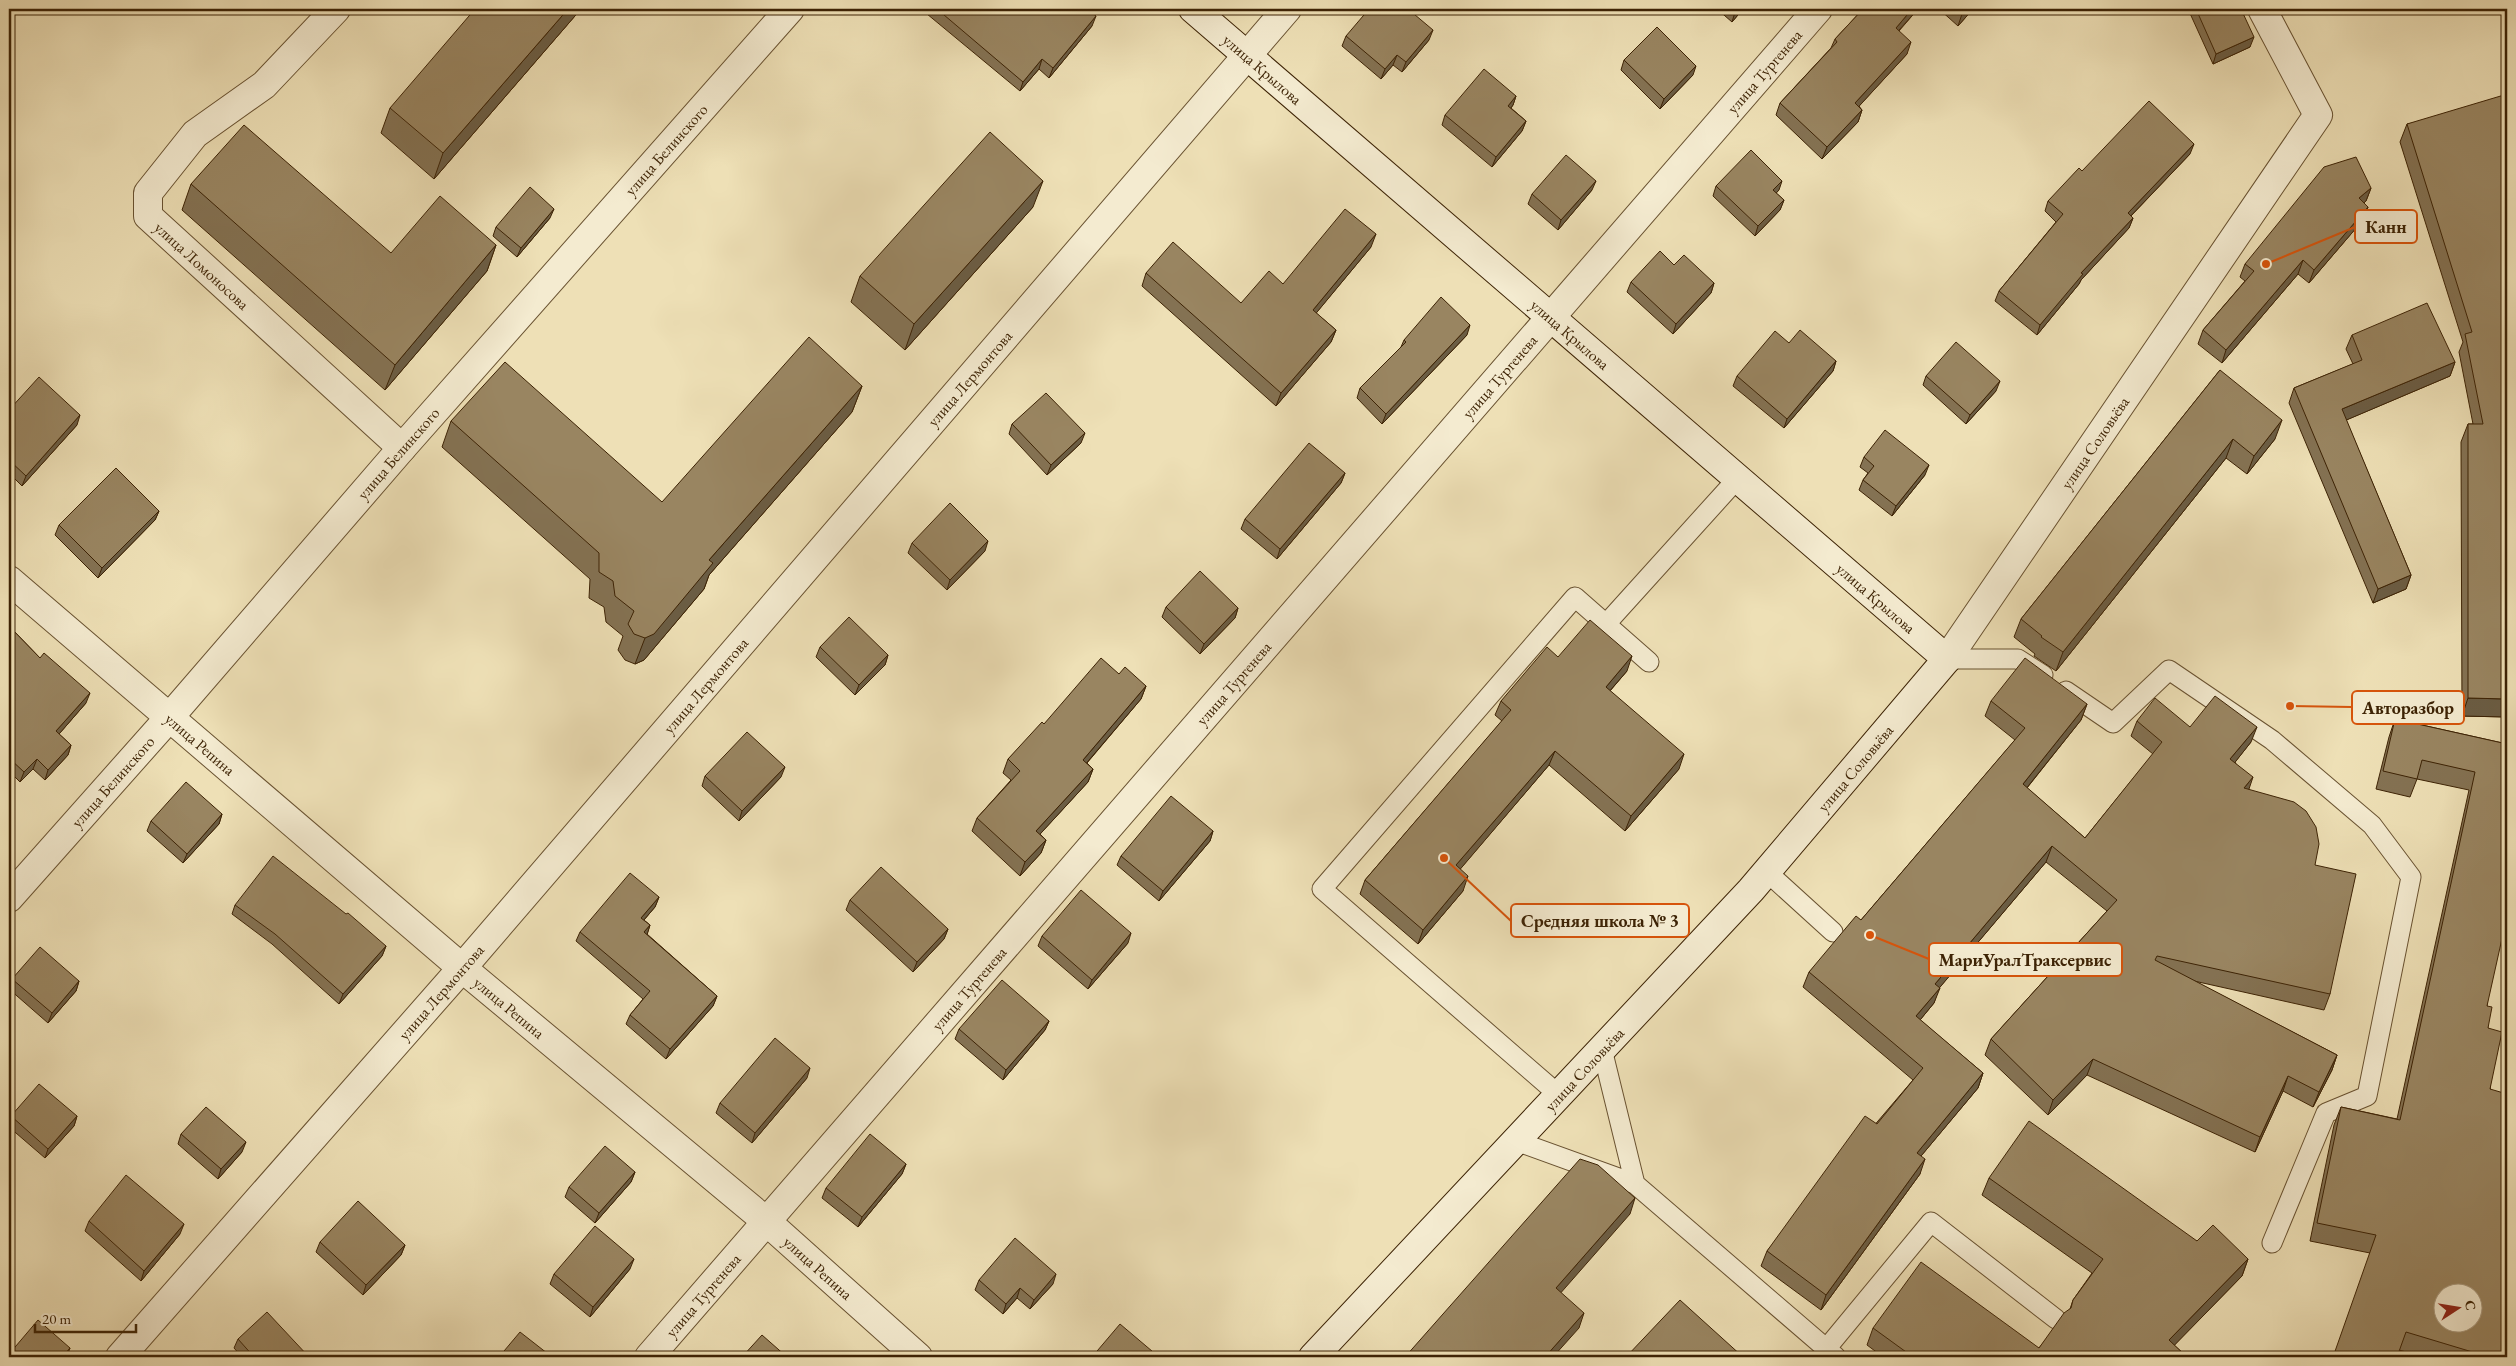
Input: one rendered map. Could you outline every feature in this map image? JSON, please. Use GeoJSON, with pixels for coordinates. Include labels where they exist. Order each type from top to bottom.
{"type":"FeatureCollection","features":[{"type":"Feature","properties":{"kind":"street","name":"улица Ломоносова"},"geometry":{"type":"LineString","coordinates":[[336,9],[264,85],[195,134],[148,193],[148,216],[402,448]]}},
{"type":"Feature","properties":{"kind":"street","name":"улица Белинского"},"geometry":{"type":"LineString","coordinates":[[9,898],[168,719],[402,448],[790,9]]}},
{"type":"Feature","properties":{"kind":"street","name":"улица Крылова"},"geometry":{"type":"LineString","coordinates":[[1193,9],[1947,659]]}},
{"type":"Feature","properties":{"kind":"street","name":"улица Лермонтова"},"geometry":{"type":"LineString","coordinates":[[120,1357],[462,968],[1287,9]]}},
{"type":"Feature","properties":{"kind":"street","name":"улица Тургенева"},"geometry":{"type":"LineString","coordinates":[[649,1357],[1818,9]]}},
{"type":"Feature","properties":{"kind":"street","name":"улица Соловьёва"},"geometry":{"type":"LineString","coordinates":[[1313,1357],[1767,872],[1947,659],[2318,115],[2262,9]]}},
{"type":"Feature","properties":{"kind":"street","name":"улица Репина"},"geometry":{"type":"LineString","coordinates":[[9,580],[168,719],[462,968],[766,1221],[918,1357]]}},
{"type":"Feature","properties":{"kind":"lane"},"geometry":{"type":"LineString","coordinates":[[1606,624],[1738,479]]}},
{"type":"Feature","properties":{"kind":"lane"},"geometry":{"type":"LineString","coordinates":[[1559,1095],[1322,889],[1575,597],[1649,662]]}},
{"type":"Feature","properties":{"kind":"lane"},"geometry":{"type":"LineString","coordinates":[[1947,659],[2018,659],[2113,723],[2169,670],[2272,740],[2372,825],[2411,877],[2367,1096],[2326,1112],[2272,1243]]}},
{"type":"Feature","properties":{"kind":"lane"},"geometry":{"type":"LineString","coordinates":[[1767,872],[1833,932]]}},
{"type":"Feature","properties":{"kind":"lane"},"geometry":{"type":"LineString","coordinates":[[1602,1050],[1635,1184]]}},
{"type":"Feature","properties":{"kind":"lane"},"geometry":{"type":"LineString","coordinates":[[1516,1141],[1635,1184],[1831,1353],[1931,1222],[2056,1318]]}},
{"type":"Feature","properties":{"kind":"building"},"geometry":{"type":"Polygon","coordinates":[[[475,9],[568,9],[443,153],[390,108],[475,9]]]}},
{"type":"Feature","properties":{"kind":"building"},"geometry":{"type":"Polygon","coordinates":[[[937,9],[1087,9],[1096,16],[1053,68],[1042,59],[1023,82],[937,9]]]}},
{"type":"Feature","properties":{"kind":"building"},"geometry":{"type":"Polygon","coordinates":[[[1369,9],[1408,9],[1433,30],[1406,62],[1397,55],[1385,69],[1346,36],[1369,9]]]}},
{"type":"Feature","properties":{"kind":"building"},"geometry":{"type":"Polygon","coordinates":[[[1863,9],[1912,9],[1896,28],[1911,42],[1855,103],[1862,110],[1827,147],[1780,103],[1837,42],[1835,39],[1863,9]]]}},
{"type":"Feature","properties":{"kind":"building"},"geometry":{"type":"Polygon","coordinates":[[[1957,9],[1967,9],[1962,14],[1957,9]]]}},
{"type":"Feature","properties":{"kind":"building"},"geometry":{"type":"Polygon","coordinates":[[[2196,9],[2241,9],[2254,37],[2216,54],[2196,9]]]}},
{"type":"Feature","properties":{"kind":"building"},"geometry":{"type":"Polygon","coordinates":[[[1657,27],[1696,66],[1664,99],[1624,60],[1657,27]]]}},
{"type":"Feature","properties":{"kind":"building"},"geometry":{"type":"Polygon","coordinates":[[[1484,69],[1516,96],[1508,106],[1526,121],[1496,157],[1445,115],[1484,69]]]}},
{"type":"Feature","properties":{"kind":"building"},"geometry":{"type":"Polygon","coordinates":[[[2504,95],[2507,107],[2507,699],[2468,698],[2468,424],[2483,424],[2465,334],[2472,332],[2407,124],[2504,95]]]}},
{"type":"Feature","properties":{"kind":"building"},"geometry":{"type":"Polygon","coordinates":[[[2149,101],[2194,144],[2128,213],[2133,218],[2081,273],[2083,274],[2040,325],[1999,291],[2063,214],[2048,201],[2079,168],[2082,171],[2149,101]]]}},
{"type":"Feature","properties":{"kind":"building"},"geometry":{"type":"Polygon","coordinates":[[[244,125],[391,253],[440,196],[496,245],[395,365],[191,184],[244,125]]]}},
{"type":"Feature","properties":{"kind":"building"},"geometry":{"type":"Polygon","coordinates":[[[990,132],[1043,181],[914,324],[860,276],[990,132]]]}},
{"type":"Feature","properties":{"kind":"building"},"geometry":{"type":"Polygon","coordinates":[[[1751,150],[1782,181],[1773,190],[1784,200],[1758,226],[1716,186],[1751,150]]]}},
{"type":"Feature","properties":{"kind":"building"},"geometry":{"type":"Polygon","coordinates":[[[1566,155],[1596,181],[1561,220],[1532,194],[1566,155]]]}},
{"type":"Feature","properties":{"kind":"building"},"geometry":{"type":"Polygon","coordinates":[[[2356,157],[2371,188],[2359,198],[2368,207],[2314,270],[2303,260],[2226,350],[2203,330],[2254,271],[2245,264],[2324,167],[2356,157]]]}},
{"type":"Feature","properties":{"kind":"building"},"geometry":{"type":"Polygon","coordinates":[[[530,187],[554,209],[521,248],[496,227],[530,187]]]}},
{"type":"Feature","properties":{"kind":"building"},"geometry":{"type":"Polygon","coordinates":[[[1345,209],[1376,234],[1313,310],[1336,330],[1281,393],[1146,273],[1173,242],[1241,303],[1269,271],[1283,284],[1345,209]]]}},
{"type":"Feature","properties":{"kind":"building"},"geometry":{"type":"Polygon","coordinates":[[[1660,251],[1674,265],[1684,255],[1714,283],[1676,324],[1631,282],[1660,251]]]}},
{"type":"Feature","properties":{"kind":"building"},"geometry":{"type":"Polygon","coordinates":[[[1441,297],[1470,325],[1386,414],[1360,388],[1406,342],[1404,340],[1441,297]]]}},
{"type":"Feature","properties":{"kind":"building"},"geometry":{"type":"Polygon","coordinates":[[[2427,303],[2455,362],[2342,409],[2411,575],[2378,589],[2294,388],[2362,360],[2352,335],[2427,303]]]}},
{"type":"Feature","properties":{"kind":"building"},"geometry":{"type":"Polygon","coordinates":[[[1800,330],[1836,361],[1787,419],[1737,376],[1775,331],[1789,343],[1800,330]]]}},
{"type":"Feature","properties":{"kind":"building"},"geometry":{"type":"Polygon","coordinates":[[[809,337],[862,386],[709,560],[713,563],[654,634],[645,638],[634,634],[628,624],[634,611],[615,596],[613,581],[599,572],[599,553],[451,421],[505,362],[662,502],[809,337]]]}},
{"type":"Feature","properties":{"kind":"building"},"geometry":{"type":"Polygon","coordinates":[[[1956,342],[2000,381],[1970,415],[1926,376],[1956,342]]]}},
{"type":"Feature","properties":{"kind":"building"},"geometry":{"type":"Polygon","coordinates":[[[2220,370],[2282,420],[2254,456],[2233,439],[2063,652],[2041,637],[2021,619],[2220,370]]]}},
{"type":"Feature","properties":{"kind":"building"},"geometry":{"type":"Polygon","coordinates":[[[39,377],[80,415],[26,476],[9,460],[9,410],[39,377]]]}},
{"type":"Feature","properties":{"kind":"building"},"geometry":{"type":"Polygon","coordinates":[[[1046,393],[1085,433],[1051,465],[1012,424],[1046,393]]]}},
{"type":"Feature","properties":{"kind":"building"},"geometry":{"type":"Polygon","coordinates":[[[1885,430],[1929,465],[1896,506],[1863,480],[1874,466],[1864,457],[1885,430]]]}},
{"type":"Feature","properties":{"kind":"building"},"geometry":{"type":"Polygon","coordinates":[[[1309,443],[1345,473],[1280,549],[1245,519],[1309,443]]]}},
{"type":"Feature","properties":{"kind":"building"},"geometry":{"type":"Polygon","coordinates":[[[116,468],[159,511],[102,568],[59,525],[116,468]]]}},
{"type":"Feature","properties":{"kind":"building"},"geometry":{"type":"Polygon","coordinates":[[[950,503],[988,541],[950,580],[912,543],[950,503]]]}},
{"type":"Feature","properties":{"kind":"building"},"geometry":{"type":"Polygon","coordinates":[[[1200,571],[1238,608],[1204,644],[1166,607],[1200,571]]]}},
{"type":"Feature","properties":{"kind":"building"},"geometry":{"type":"Polygon","coordinates":[[[849,617],[888,655],[859,685],[820,647],[849,617]]]}},
{"type":"Feature","properties":{"kind":"building"},"geometry":{"type":"Polygon","coordinates":[[[1590,620],[1632,656],[1606,687],[1684,754],[1631,816],[1555,751],[1456,865],[1468,876],[1423,930],[1365,880],[1511,710],[1501,701],[1547,647],[1558,657],[1590,620]]]}},
{"type":"Feature","properties":{"kind":"building"},"geometry":{"type":"Polygon","coordinates":[[[9,626],[40,658],[44,653],[90,693],[56,731],[71,745],[48,770],[37,759],[24,772],[9,758],[9,707],[15,700],[9,694],[9,626]]]}},
{"type":"Feature","properties":{"kind":"building"},"geometry":{"type":"Polygon","coordinates":[[[1101,658],[1119,674],[1125,667],[1146,686],[1083,760],[1093,769],[1036,831],[1046,840],[1025,862],[977,818],[1020,771],[1008,759],[1042,722],[1044,724],[1101,658]]]}},
{"type":"Feature","properties":{"kind":"building"},"geometry":{"type":"Polygon","coordinates":[[[2025,658],[2087,704],[2023,784],[2085,838],[2162,742],[2137,721],[2155,698],[2190,727],[2215,696],[2257,727],[2230,759],[2253,777],[2244,788],[2294,802],[2306,811],[2316,827],[2319,844],[2315,865],[2356,874],[2330,994],[2157,956],[2155,960],[2337,1055],[2319,1092],[2288,1076],[2260,1137],[2093,1059],[2053,1100],[1991,1039],[2117,900],[2052,846],[1935,984],[1940,988],[1916,1016],[1983,1073],[1917,1153],[1925,1159],[1826,1295],[1767,1251],[1865,1116],[1877,1124],[1923,1068],[1809,972],[1856,916],[1861,920],[2025,728],[1991,701],[2025,658]]]}},
{"type":"Feature","properties":{"kind":"building"},"geometry":{"type":"Polygon","coordinates":[[[2395,719],[2507,744],[2507,916],[2487,1006],[2492,1007],[2488,1028],[2502,1032],[2490,1089],[2507,1094],[2507,1337],[2501,1357],[2489,1357],[2406,1332],[2397,1357],[2333,1357],[2376,1235],[2317,1223],[2341,1107],[2400,1120],[2475,772],[2422,760],[2417,779],[2383,771],[2395,719]]]}},
{"type":"Feature","properties":{"kind":"building"},"geometry":{"type":"Polygon","coordinates":[[[747,732],[785,767],[742,811],[705,776],[747,732]]]}},
{"type":"Feature","properties":{"kind":"building"},"geometry":{"type":"Polygon","coordinates":[[[186,782],[222,814],[187,854],[151,821],[186,782]]]}},
{"type":"Feature","properties":{"kind":"building"},"geometry":{"type":"Polygon","coordinates":[[[1171,796],[1213,831],[1163,891],[1121,856],[1171,796]]]}},
{"type":"Feature","properties":{"kind":"building"},"geometry":{"type":"Polygon","coordinates":[[[273,856],[346,914],[348,913],[386,946],[343,994],[275,934],[235,905],[273,856]]]}},
{"type":"Feature","properties":{"kind":"building"},"geometry":{"type":"Polygon","coordinates":[[[881,867],[948,929],[917,962],[850,900],[881,867]]]}},
{"type":"Feature","properties":{"kind":"building"},"geometry":{"type":"Polygon","coordinates":[[[630,873],[659,897],[641,918],[650,925],[644,932],[717,996],[670,1049],[630,1015],[650,991],[580,932],[630,873]]]}},
{"type":"Feature","properties":{"kind":"building"},"geometry":{"type":"Polygon","coordinates":[[[1081,890],[1131,933],[1092,980],[1042,936],[1081,890]]]}},
{"type":"Feature","properties":{"kind":"building"},"geometry":{"type":"Polygon","coordinates":[[[40,947],[79,981],[52,1013],[12,979],[40,947]]]}},
{"type":"Feature","properties":{"kind":"building"},"geometry":{"type":"Polygon","coordinates":[[[1002,980],[1049,1021],[1006,1070],[959,1029],[1002,980]]]}},
{"type":"Feature","properties":{"kind":"building"},"geometry":{"type":"Polygon","coordinates":[[[775,1038],[810,1068],[755,1133],[720,1103],[775,1038]]]}},
{"type":"Feature","properties":{"kind":"building"},"geometry":{"type":"Polygon","coordinates":[[[39,1084],[77,1116],[48,1149],[11,1116],[39,1084]]]}},
{"type":"Feature","properties":{"kind":"building"},"geometry":{"type":"Polygon","coordinates":[[[206,1107],[246,1142],[221,1169],[181,1134],[206,1107]]]}},
{"type":"Feature","properties":{"kind":"building"},"geometry":{"type":"Polygon","coordinates":[[[2029,1121],[2197,1241],[2213,1225],[2248,1259],[2169,1340],[2187,1357],[1913,1357],[1873,1328],[1921,1262],[2039,1348],[2064,1313],[2071,1308],[2073,1300],[2103,1259],[1989,1178],[2029,1121]]]}},
{"type":"Feature","properties":{"kind":"building"},"geometry":{"type":"Polygon","coordinates":[[[870,1134],[906,1164],[862,1217],[826,1188],[870,1134]]]}},
{"type":"Feature","properties":{"kind":"building"},"geometry":{"type":"Polygon","coordinates":[[[605,1146],[635,1172],[599,1213],[569,1187],[605,1146]]]}},
{"type":"Feature","properties":{"kind":"building"},"geometry":{"type":"Polygon","coordinates":[[[1580,1159],[1598,1165],[1635,1198],[1556,1288],[1584,1313],[1545,1357],[1405,1357],[1580,1159]]]}},
{"type":"Feature","properties":{"kind":"building"},"geometry":{"type":"Polygon","coordinates":[[[126,1175],[184,1224],[144,1271],[89,1221],[126,1175]]]}},
{"type":"Feature","properties":{"kind":"building"},"geometry":{"type":"Polygon","coordinates":[[[358,1201],[405,1245],[366,1285],[320,1242],[358,1201]]]}},
{"type":"Feature","properties":{"kind":"building"},"geometry":{"type":"Polygon","coordinates":[[[595,1226],[634,1259],[593,1307],[554,1274],[595,1226]]]}},
{"type":"Feature","properties":{"kind":"building"},"geometry":{"type":"Polygon","coordinates":[[[1015,1238],[1056,1274],[1034,1300],[1020,1288],[1006,1304],[979,1280],[1015,1238]]]}},
{"type":"Feature","properties":{"kind":"building"},"geometry":{"type":"Polygon","coordinates":[[[1680,1300],[1743,1357],[1626,1357],[1680,1300]]]}},
{"type":"Feature","properties":{"kind":"building"},"geometry":{"type":"Polygon","coordinates":[[[267,1312],[309,1357],[254,1357],[238,1339],[267,1312]]]}},
{"type":"Feature","properties":{"kind":"building"},"geometry":{"type":"Polygon","coordinates":[[[38,1320],[70,1348],[62,1357],[15,1357],[10,1353],[38,1320]]]}},
{"type":"Feature","properties":{"kind":"building"},"geometry":{"type":"Polygon","coordinates":[[[1120,1324],[1159,1357],[1092,1357],[1120,1324]]]}},
{"type":"Feature","properties":{"kind":"building"},"geometry":{"type":"Polygon","coordinates":[[[520,1332],[552,1357],[499,1357],[520,1332]]]}},
{"type":"Feature","properties":{"kind":"building"},"geometry":{"type":"Polygon","coordinates":[[[762,1335],[787,1357],[742,1357],[762,1335]]]}},
{"type":"Feature","properties":{"kind":"place","name":"Канн"},"geometry":{"type":"Point","coordinates":[2266,264]}},
{"type":"Feature","properties":{"kind":"place","name":"Авторазбор"},"geometry":{"type":"Point","coordinates":[2290,706]}},
{"type":"Feature","properties":{"kind":"place","name":"Средняя школа № 3"},"geometry":{"type":"Point","coordinates":[1444,858]}},
{"type":"Feature","properties":{"kind":"place","name":"МариУралТраксервис"},"geometry":{"type":"Point","coordinates":[1870,935]}}]}
